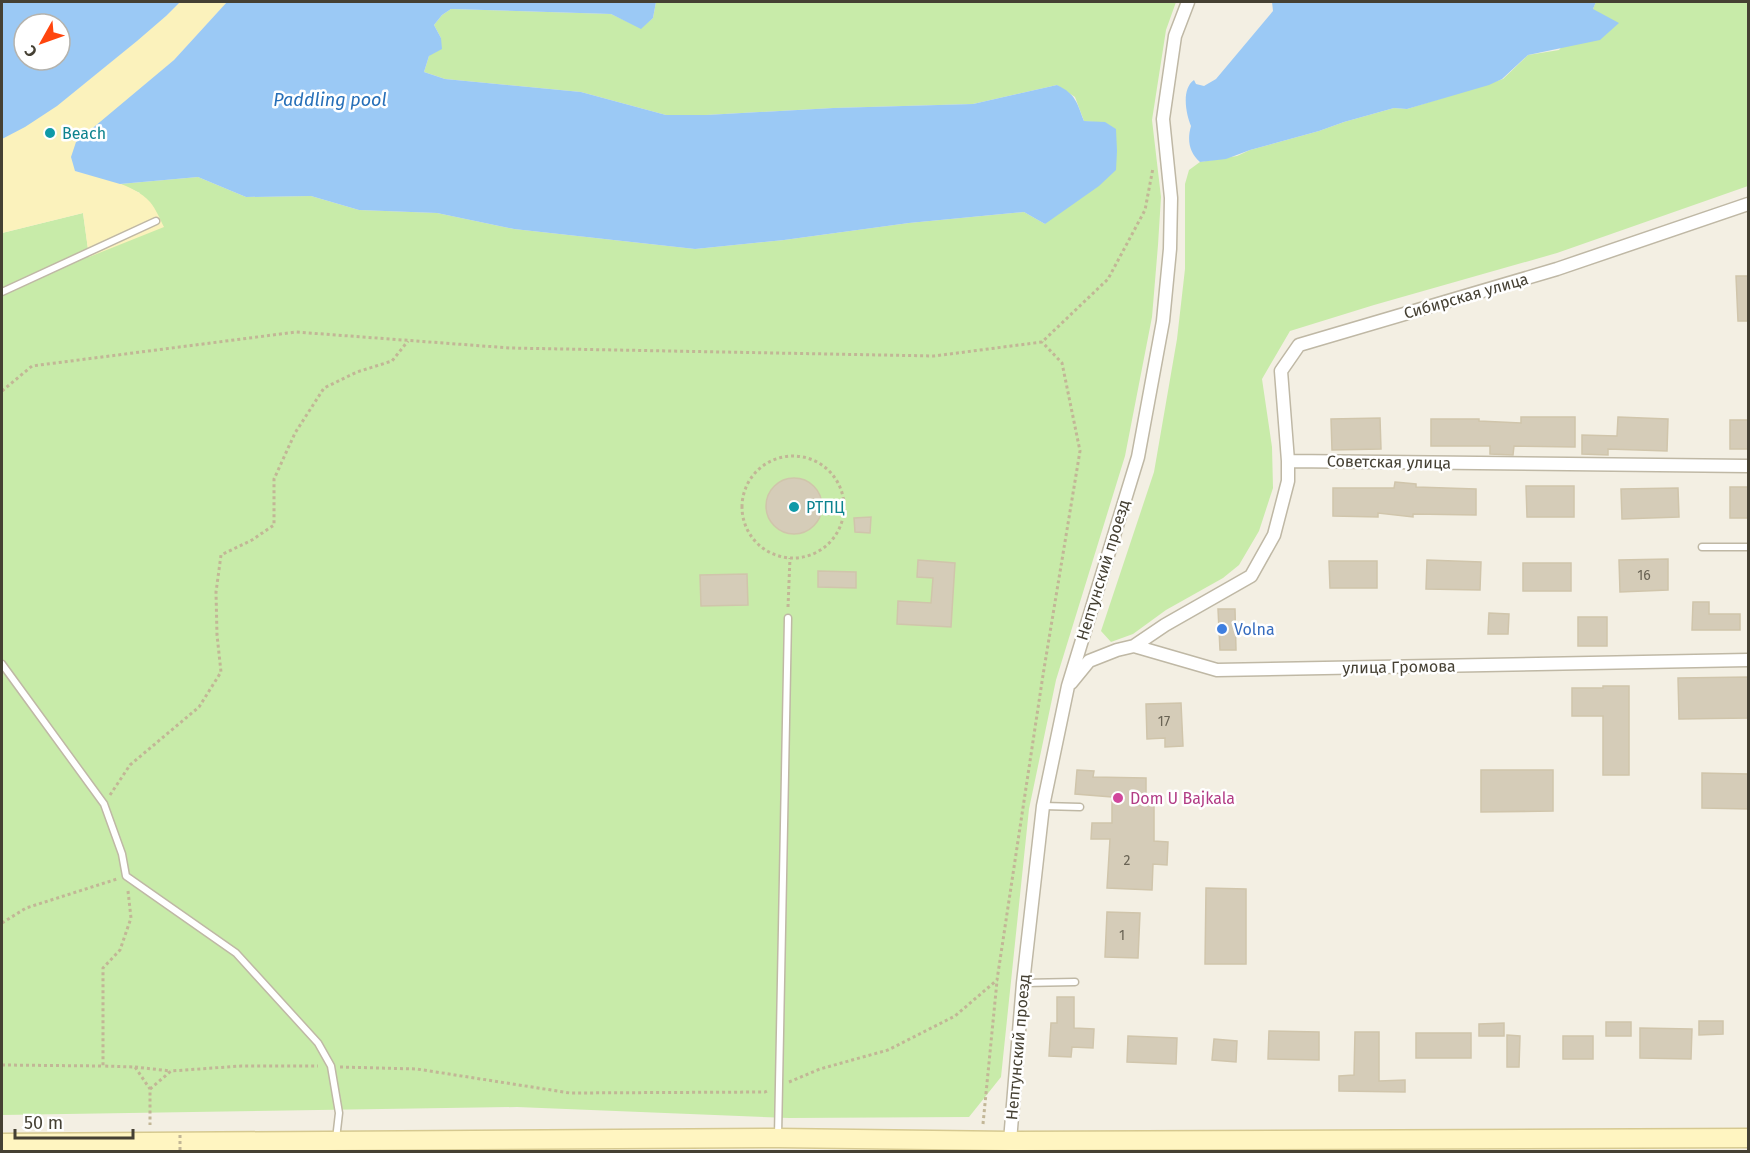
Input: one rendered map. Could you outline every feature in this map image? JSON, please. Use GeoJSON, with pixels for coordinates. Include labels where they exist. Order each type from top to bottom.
{"type":"FeatureCollection","features":[{"type":"Feature","properties":{"kind":"street","name":"Нептунский проезд"},"geometry":{"type":"LineString","coordinates":[[1010,1141],[1023,983],[1043,806],[1068,686],[1138,457],[1163,321],[1170,249],[1171,198],[1162,119],[1175,36],[1188,2]]}},
{"type":"Feature","properties":{"kind":"street","name":"Сибирская улица"},"geometry":{"type":"LineString","coordinates":[[1288,461],[1281,371],[1299,345],[1557,269],[1749,204]]}},
{"type":"Feature","properties":{"kind":"street"},"geometry":{"type":"LineString","coordinates":[[1068,686],[1089,661],[1134,646],[1251,576],[1274,536],[1288,481],[1288,461]]}},
{"type":"Feature","properties":{"kind":"street","name":"Советская улица"},"geometry":{"type":"LineString","coordinates":[[1288,461],[1749,466]]}},
{"type":"Feature","properties":{"kind":"street","name":"улица Громова"},"geometry":{"type":"LineString","coordinates":[[1134,646],[1217,670],[1749,660]]}},
{"type":"Feature","properties":{"kind":"street"},"geometry":{"type":"LineString","coordinates":[[2,1143],[778,1138],[981,1141],[1749,1138]]}},
{"type":"Feature","properties":{"kind":"lane"},"geometry":{"type":"LineString","coordinates":[[2,292],[156,221]]}},
{"type":"Feature","properties":{"kind":"lane"},"geometry":{"type":"LineString","coordinates":[[1702,547],[1749,547]]}},
{"type":"Feature","properties":{"kind":"lane"},"geometry":{"type":"LineString","coordinates":[[778,1138],[788,618]]}},
{"type":"Feature","properties":{"kind":"lane"},"geometry":{"type":"LineString","coordinates":[[2,664],[104,804],[122,854],[126,876],[236,953],[318,1043],[331,1066],[339,1113],[336,1141]]}},
{"type":"Feature","properties":{"kind":"lane"},"geometry":{"type":"LineString","coordinates":[[1043,806],[1080,807]]}},
{"type":"Feature","properties":{"kind":"lane"},"geometry":{"type":"LineString","coordinates":[[1023,983],[1075,982]]}},
{"type":"Feature","properties":{"kind":"path"},"geometry":{"type":"LineString","coordinates":[[2,391],[32,366],[296,332],[510,348],[934,356],[1042,342],[1108,279],[1145,210],[1154,164]]}},
{"type":"Feature","properties":{"kind":"path"},"geometry":{"type":"LineString","coordinates":[[104,804],[130,765],[199,707],[221,672],[216,592],[221,555],[252,540],[274,525],[274,479],[295,433],[324,388],[357,372],[392,361],[408,340]]}},
{"type":"Feature","properties":{"kind":"path"},"geometry":{"type":"LineString","coordinates":[[798,457],[815,461],[829,471],[839,486],[844,502],[843,520],[835,536],[823,549],[807,556],[790,558],[774,555],[760,546],[750,534],[743,519],[742,503],[746,488],[754,474],[774,460],[798,457]]}},
{"type":"Feature","properties":{"kind":"path"},"geometry":{"type":"LineString","coordinates":[[788,618],[790,558]]}},
{"type":"Feature","properties":{"kind":"path"},"geometry":{"type":"LineString","coordinates":[[2,923],[26,908],[126,876],[131,918],[120,950],[103,968],[102,1066]]}},
{"type":"Feature","properties":{"kind":"path"},"geometry":{"type":"LineString","coordinates":[[981,1141],[997,980]]}},
{"type":"Feature","properties":{"kind":"path"},"geometry":{"type":"LineString","coordinates":[[2,1065],[135,1067],[171,1071]]}},
{"type":"Feature","properties":{"kind":"path"},"geometry":{"type":"LineString","coordinates":[[135,1067],[150,1089],[150,1134]]}},
{"type":"Feature","properties":{"kind":"path"},"geometry":{"type":"LineString","coordinates":[[180,1135],[180,1152]]}},
{"type":"Feature","properties":{"kind":"green space"},"geometry":{"type":"Polygon","coordinates":[[[656,2],[1176,2],[1166,30],[1152,120],[1161,197],[1152,317],[1125,456],[1056,680],[1029,809],[1001,1077],[969,1117],[789,1118],[517,1107],[2,1115],[2,233],[83,213],[89,256],[140,193],[120,184],[198,177],[246,197],[311,196],[359,210],[437,213],[514,229],[695,249],[909,223],[1024,212],[1045,224],[1105,123],[1084,121],[1075,97],[1057,85],[973,104],[666,115],[581,92],[445,79],[424,72],[429,56],[441,38],[434,25],[451,9],[611,14],[641,28],[653,18],[656,2]]]}},
{"type":"Feature","properties":{"kind":"green space"},"geometry":{"type":"Polygon","coordinates":[[[1596,2],[1748,2],[1748,186],[1557,253],[1290,331],[1262,379],[1272,447],[1273,488],[1259,531],[1239,565],[1223,578],[1166,610],[1133,634],[1111,642],[1101,631],[1154,472],[1177,339],[1185,269],[1185,184],[1189,170],[1200,162],[1237,156],[1344,122],[1394,108],[1407,109],[1503,79],[1528,55],[1559,50],[1593,9],[1596,2]]]}},
{"type":"Feature","properties":{"kind":"sand","name":"Beach"},"geometry":{"type":"Polygon","coordinates":[[[180,2],[227,2],[174,60],[147,83],[75,171],[135,190],[150,202],[164,227],[89,257],[83,213],[2,233],[2,139],[66,97],[180,2]]]}},
{"type":"Feature","properties":{"kind":"water"},"geometry":{"type":"Polygon","coordinates":[[[2,2],[180,2],[137,41],[57,106],[2,139],[2,2]]]}},
{"type":"Feature","properties":{"kind":"water","name":"Paddling pool"},"geometry":{"type":"Polygon","coordinates":[[[227,2],[656,2],[653,18],[641,29],[611,14],[451,9],[434,25],[441,38],[442,49],[429,56],[424,72],[445,79],[581,92],[666,115],[973,104],[1057,85],[1072,96],[1084,121],[1105,122],[1116,129],[1116,170],[1099,186],[1045,224],[1024,212],[909,223],[695,249],[514,229],[437,213],[359,210],[311,196],[246,197],[198,177],[120,184],[75,171],[71,157],[76,142],[174,60],[227,2]]]}},
{"type":"Feature","properties":{"kind":"water"},"geometry":{"type":"Polygon","coordinates":[[[1272,2],[1596,2],[1593,9],[1619,23],[1600,40],[1528,55],[1502,79],[1489,85],[1407,109],[1394,108],[1344,122],[1226,159],[1200,162],[1190,146],[1191,126],[1186,102],[1187,89],[1194,80],[1196,84],[1204,86],[1216,79],[1273,11],[1272,2]]]}},
{"type":"Feature","properties":{"kind":"building"},"geometry":{"type":"Polygon","coordinates":[[[1736,276],[1749,276],[1749,321],[1738,321],[1736,276]]]}},
{"type":"Feature","properties":{"kind":"building"},"geometry":{"type":"Polygon","coordinates":[[[1521,417],[1575,417],[1575,447],[1514,446],[1513,455],[1490,454],[1490,446],[1431,446],[1431,419],[1479,419],[1479,421],[1521,423],[1521,417]]]}},
{"type":"Feature","properties":{"kind":"building"},"geometry":{"type":"Polygon","coordinates":[[[1618,417],[1668,419],[1667,451],[1608,449],[1608,455],[1582,454],[1582,435],[1617,436],[1618,417]]]}},
{"type":"Feature","properties":{"kind":"building"},"geometry":{"type":"Polygon","coordinates":[[[1380,418],[1381,449],[1332,450],[1331,419],[1380,418]]]}},
{"type":"Feature","properties":{"kind":"building"},"geometry":{"type":"Polygon","coordinates":[[[1730,420],[1749,420],[1749,449],[1730,449],[1730,420]]]}},
{"type":"Feature","properties":{"kind":"building","name":"РТПЦ"},"geometry":{"type":"Polygon","coordinates":[[[788,478],[800,478],[814,486],[822,500],[820,517],[814,526],[800,534],[788,534],[771,522],[766,512],[766,500],[778,483],[788,478]]]}},
{"type":"Feature","properties":{"kind":"building"},"geometry":{"type":"Polygon","coordinates":[[[1395,482],[1416,484],[1416,487],[1476,489],[1476,515],[1413,514],[1413,517],[1378,513],[1378,517],[1333,516],[1333,488],[1394,488],[1395,482]]]}},
{"type":"Feature","properties":{"kind":"building"},"geometry":{"type":"Polygon","coordinates":[[[1526,486],[1574,486],[1574,517],[1527,517],[1526,486]]]}},
{"type":"Feature","properties":{"kind":"building"},"geometry":{"type":"Polygon","coordinates":[[[1730,487],[1749,487],[1749,518],[1730,518],[1730,487]]]}},
{"type":"Feature","properties":{"kind":"building"},"geometry":{"type":"Polygon","coordinates":[[[1678,488],[1679,517],[1622,519],[1621,489],[1678,488]]]}},
{"type":"Feature","properties":{"kind":"building"},"geometry":{"type":"Polygon","coordinates":[[[871,517],[870,533],[855,532],[854,518],[871,517]]]}},
{"type":"Feature","properties":{"kind":"building"},"geometry":{"type":"Polygon","coordinates":[[[1668,559],[1668,590],[1620,592],[1619,560],[1668,559]]]}},
{"type":"Feature","properties":{"kind":"building"},"geometry":{"type":"Polygon","coordinates":[[[918,560],[955,563],[951,627],[897,624],[898,601],[931,603],[933,578],[917,577],[918,560]]]}},
{"type":"Feature","properties":{"kind":"building"},"geometry":{"type":"Polygon","coordinates":[[[1427,560],[1481,562],[1480,590],[1426,589],[1427,560]]]}},
{"type":"Feature","properties":{"kind":"building"},"geometry":{"type":"Polygon","coordinates":[[[1329,561],[1377,561],[1377,588],[1330,588],[1329,561]]]}},
{"type":"Feature","properties":{"kind":"building"},"geometry":{"type":"Polygon","coordinates":[[[1523,563],[1571,563],[1571,591],[1523,591],[1523,563]]]}},
{"type":"Feature","properties":{"kind":"building"},"geometry":{"type":"Polygon","coordinates":[[[818,571],[856,572],[856,588],[818,587],[818,571]]]}},
{"type":"Feature","properties":{"kind":"building"},"geometry":{"type":"Polygon","coordinates":[[[747,574],[748,605],[701,606],[700,575],[747,574]]]}},
{"type":"Feature","properties":{"kind":"building"},"geometry":{"type":"Polygon","coordinates":[[[1693,602],[1709,602],[1709,614],[1740,614],[1740,630],[1692,630],[1693,602]]]}},
{"type":"Feature","properties":{"kind":"building"},"geometry":{"type":"Polygon","coordinates":[[[1218,609],[1235,609],[1236,650],[1220,650],[1218,609]]]}},
{"type":"Feature","properties":{"kind":"building"},"geometry":{"type":"Polygon","coordinates":[[[1489,613],[1509,614],[1508,634],[1488,634],[1489,613]]]}},
{"type":"Feature","properties":{"kind":"building"},"geometry":{"type":"Polygon","coordinates":[[[1578,617],[1607,617],[1607,646],[1578,646],[1578,617]]]}},
{"type":"Feature","properties":{"kind":"building"},"geometry":{"type":"Polygon","coordinates":[[[1749,677],[1749,718],[1679,719],[1678,678],[1749,677]]]}},
{"type":"Feature","properties":{"kind":"building"},"geometry":{"type":"Polygon","coordinates":[[[1603,686],[1629,686],[1629,775],[1603,775],[1603,716],[1572,716],[1572,688],[1603,688],[1603,686]]]}},
{"type":"Feature","properties":{"kind":"building"},"geometry":{"type":"Polygon","coordinates":[[[1181,703],[1183,746],[1165,747],[1165,738],[1147,739],[1146,704],[1181,703]]]}},
{"type":"Feature","properties":{"kind":"building"},"geometry":{"type":"Polygon","coordinates":[[[1077,770],[1094,771],[1093,777],[1146,778],[1146,798],[1154,798],[1154,841],[1168,842],[1167,865],[1153,864],[1152,890],[1107,888],[1110,839],[1091,839],[1092,823],[1112,823],[1112,797],[1075,794],[1077,770]]]}},
{"type":"Feature","properties":{"kind":"building"},"geometry":{"type":"Polygon","coordinates":[[[1481,770],[1553,770],[1553,811],[1481,812],[1481,770]]]}},
{"type":"Feature","properties":{"kind":"building"},"geometry":{"type":"Polygon","coordinates":[[[1702,773],[1749,774],[1749,809],[1702,808],[1702,773]]]}},
{"type":"Feature","properties":{"kind":"building"},"geometry":{"type":"Polygon","coordinates":[[[1206,888],[1246,889],[1246,964],[1205,964],[1206,888]]]}},
{"type":"Feature","properties":{"kind":"building"},"geometry":{"type":"Polygon","coordinates":[[[1107,912],[1140,913],[1138,958],[1105,957],[1107,912]]]}},
{"type":"Feature","properties":{"kind":"building"},"geometry":{"type":"Polygon","coordinates":[[[1057,997],[1074,997],[1074,1028],[1094,1029],[1093,1048],[1072,1047],[1071,1057],[1049,1056],[1051,1023],[1057,1023],[1057,997]]]}},
{"type":"Feature","properties":{"kind":"building"},"geometry":{"type":"Polygon","coordinates":[[[1699,1021],[1723,1021],[1723,1034],[1699,1035],[1699,1021]]]}},
{"type":"Feature","properties":{"kind":"building"},"geometry":{"type":"Polygon","coordinates":[[[1606,1022],[1631,1022],[1631,1036],[1606,1036],[1606,1022]]]}},
{"type":"Feature","properties":{"kind":"building"},"geometry":{"type":"Polygon","coordinates":[[[1504,1023],[1504,1036],[1479,1036],[1479,1024],[1504,1023]]]}},
{"type":"Feature","properties":{"kind":"building"},"geometry":{"type":"Polygon","coordinates":[[[1640,1028],[1692,1029],[1691,1059],[1640,1058],[1640,1028]]]}},
{"type":"Feature","properties":{"kind":"building"},"geometry":{"type":"Polygon","coordinates":[[[1269,1031],[1319,1032],[1319,1060],[1268,1059],[1269,1031]]]}},
{"type":"Feature","properties":{"kind":"building"},"geometry":{"type":"Polygon","coordinates":[[[1355,1032],[1379,1032],[1379,1081],[1405,1080],[1405,1092],[1339,1091],[1339,1076],[1354,1075],[1355,1032]]]}},
{"type":"Feature","properties":{"kind":"building"},"geometry":{"type":"Polygon","coordinates":[[[1416,1033],[1471,1033],[1471,1058],[1416,1058],[1416,1033]]]}},
{"type":"Feature","properties":{"kind":"building"},"geometry":{"type":"Polygon","coordinates":[[[1507,1035],[1520,1036],[1519,1067],[1507,1067],[1507,1035]]]}},
{"type":"Feature","properties":{"kind":"building"},"geometry":{"type":"Polygon","coordinates":[[[1128,1036],[1177,1038],[1176,1064],[1127,1062],[1128,1036]]]}},
{"type":"Feature","properties":{"kind":"building"},"geometry":{"type":"Polygon","coordinates":[[[1563,1036],[1593,1036],[1593,1059],[1563,1059],[1563,1036]]]}},
{"type":"Feature","properties":{"kind":"building"},"geometry":{"type":"Polygon","coordinates":[[[1214,1039],[1237,1041],[1236,1062],[1212,1060],[1214,1039]]]}},
{"type":"Feature","properties":{"kind":"place","name":"Beach"},"geometry":{"type":"Point","coordinates":[50,133]}},
{"type":"Feature","properties":{"kind":"place","name":"РТПЦ"},"geometry":{"type":"Point","coordinates":[794,507]}},
{"type":"Feature","properties":{"kind":"place","name":"Volna"},"geometry":{"type":"Point","coordinates":[1222,629]}},
{"type":"Feature","properties":{"kind":"place","name":"Dom U Bajkala"},"geometry":{"type":"Point","coordinates":[1118,798]}}]}
